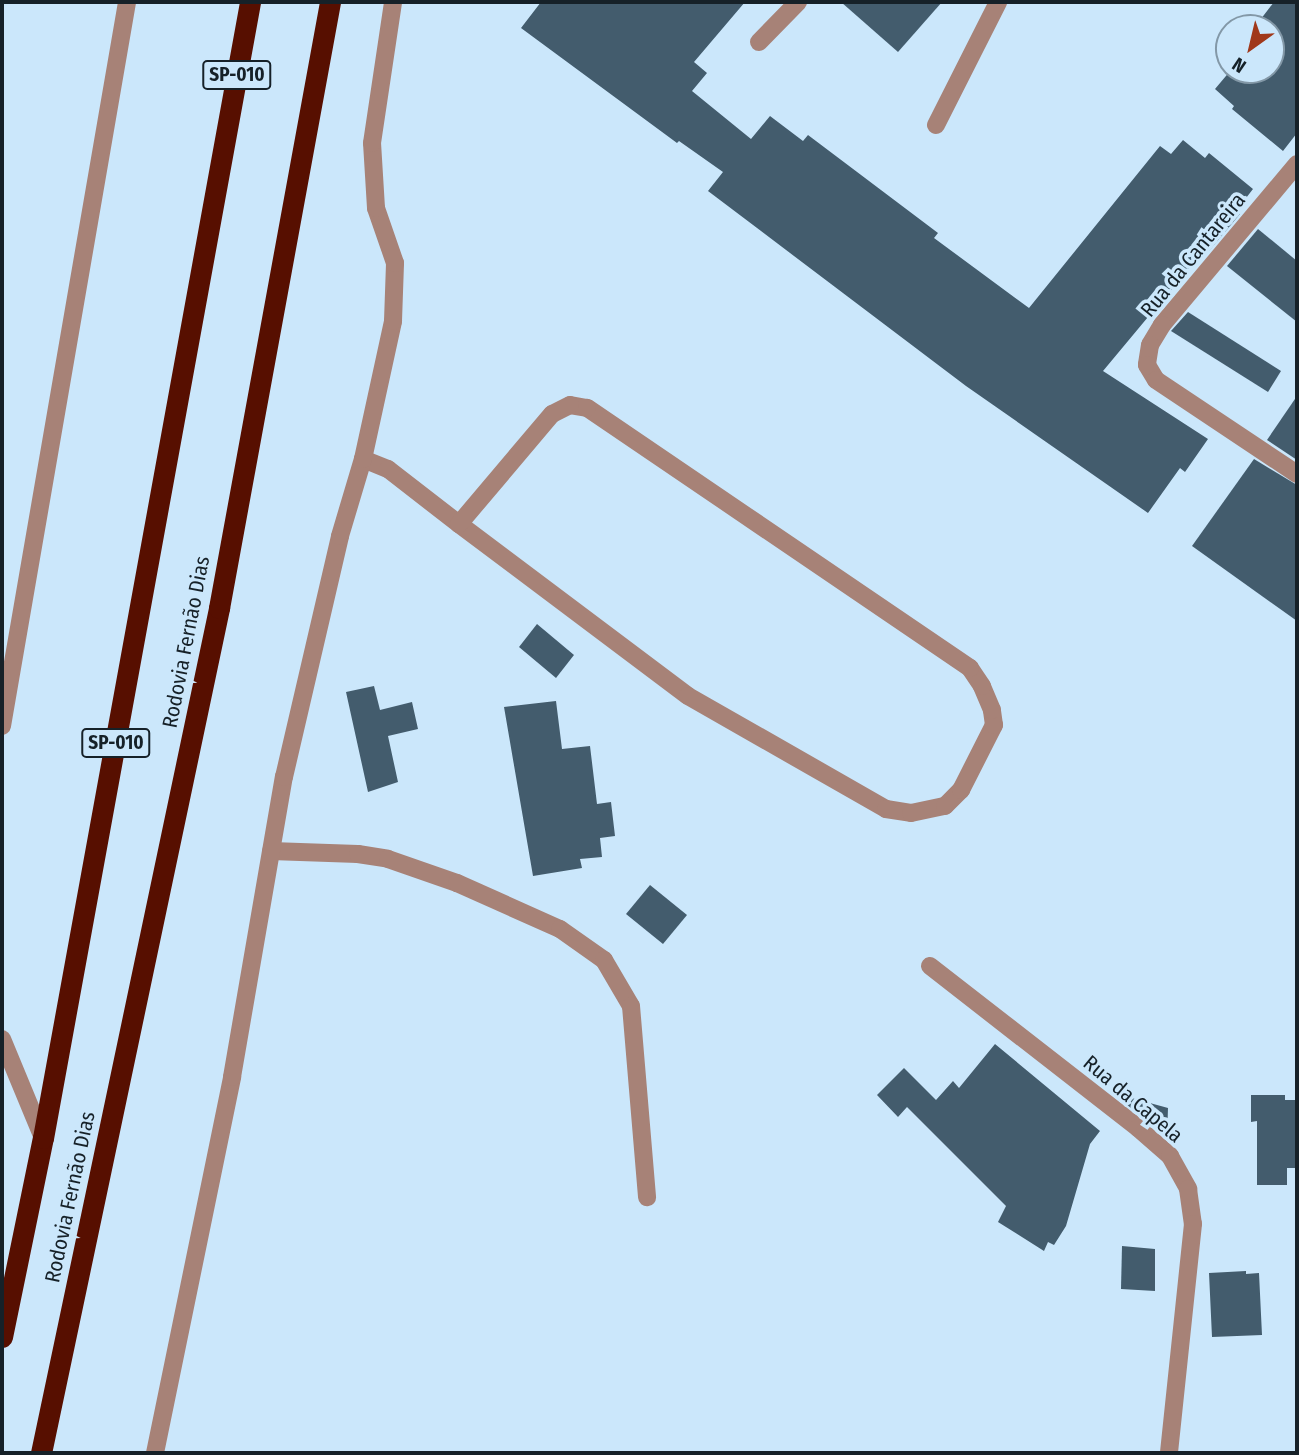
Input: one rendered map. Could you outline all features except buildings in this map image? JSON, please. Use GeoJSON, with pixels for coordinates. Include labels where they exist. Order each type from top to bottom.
{"type":"FeatureCollection","features":[{"type":"Feature","properties":{"kind":"highway","name":"Rodovia Fernão Dias"},"geometry":{"type":"LineString","coordinates":[[2,1337],[43,1138],[250,2]]}},
{"type":"Feature","properties":{"kind":"highway","name":"Rodovia Fernão Dias"},"geometry":{"type":"LineString","coordinates":[[41,1453],[219,608],[330,2]]}},
{"type":"Feature","properties":{"kind":"street"},"geometry":{"type":"LineString","coordinates":[[2,726],[127,2]]}},
{"type":"Feature","properties":{"kind":"street"},"geometry":{"type":"LineString","coordinates":[[156,1453],[232,1077],[284,777],[337,550],[363,459],[393,321],[395,263],[376,208],[372,143],[393,2]]}},
{"type":"Feature","properties":{"kind":"street"},"geometry":{"type":"LineString","coordinates":[[759,42],[798,2]]}},
{"type":"Feature","properties":{"kind":"street"},"geometry":{"type":"LineString","coordinates":[[936,125],[998,2]]}},
{"type":"Feature","properties":{"kind":"street","name":"Rua da Cantareira"},"geometry":{"type":"LineString","coordinates":[[1297,164],[1162,325],[1150,345],[1147,365],[1156,380],[1297,474]]}},
{"type":"Feature","properties":{"kind":"street"},"geometry":{"type":"LineString","coordinates":[[363,459],[388,469],[459,524],[688,696],[886,809],[911,813],[944,806],[961,790],[994,725],[992,710],[982,685],[970,668],[587,408],[570,405],[552,414],[459,524]]}},
{"type":"Feature","properties":{"kind":"street"},"geometry":{"type":"LineString","coordinates":[[271,851],[358,854],[388,859],[457,883],[560,929],[604,960],[631,1006],[647,1197]]}},
{"type":"Feature","properties":{"kind":"street","name":"Rua da Capela"},"geometry":{"type":"LineString","coordinates":[[930,966],[1138,1128],[1170,1156],[1188,1189],[1194,1224],[1168,1453]]}},
{"type":"Feature","properties":{"kind":"street"},"geometry":{"type":"LineString","coordinates":[[2,1039],[43,1138]]}}]}
